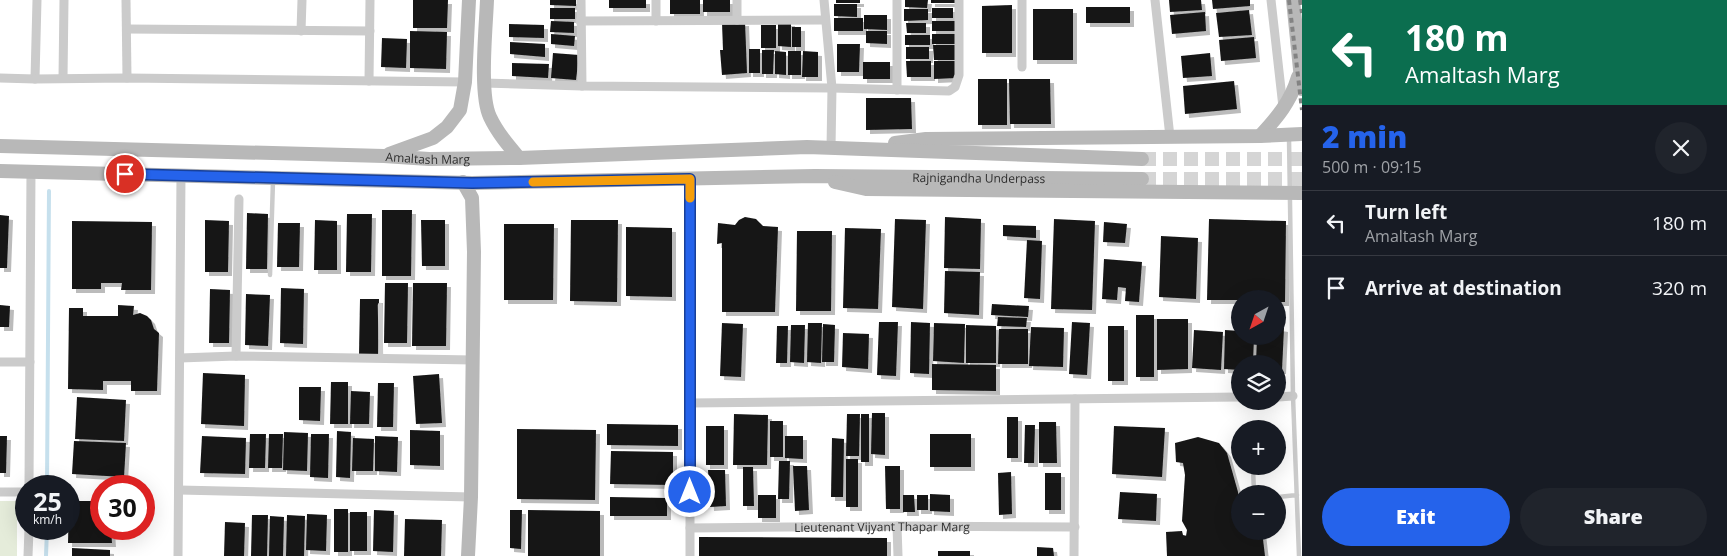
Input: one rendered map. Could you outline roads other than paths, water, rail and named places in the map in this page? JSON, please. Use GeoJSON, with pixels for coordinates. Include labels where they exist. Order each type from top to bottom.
{"type":"FeatureCollection","features":[{"type":"Feature","properties":{"kind":"main road"},"geometry":{"type":"LineString","coordinates":[[384,156],[433,138],[442,132],[460,110],[465,82],[469,0]]}},
{"type":"Feature","properties":{"kind":"main road"},"geometry":{"type":"LineString","coordinates":[[486,0],[484,99],[489,116],[502,138],[519,158]]}},
{"type":"Feature","properties":{"kind":"main road"},"geometry":{"type":"LineString","coordinates":[[1293,0],[1302,89]]}},
{"type":"Feature","properties":{"kind":"main road"},"geometry":{"type":"LineString","coordinates":[[1260,136],[1293,93],[1300,69]]}},
{"type":"Feature","properties":{"kind":"main road"},"geometry":{"type":"LineString","coordinates":[[855,148],[926,139],[1295,135]]}},
{"type":"Feature","properties":{"kind":"main road","name":"Amaltash Marg"},"geometry":{"type":"LineString","coordinates":[[0,146],[384,156],[429,159],[519,158],[807,147],[855,148]]}},
{"type":"Feature","properties":{"kind":"main road","name":"Rajnigandha Underpass"},"geometry":{"type":"LineString","coordinates":[[855,148],[1142,159]]}},
{"type":"Feature","properties":{"kind":"main road","name":"Amaltash Marg"},"geometry":{"type":"LineString","coordinates":[[0,171],[462,182],[815,176]]}},
{"type":"Feature","properties":{"kind":"main road"},"geometry":{"type":"LineString","coordinates":[[815,176],[866,189],[1296,193]]}},
{"type":"Feature","properties":{"kind":"main road","name":"Rajnigandha Underpass"},"geometry":{"type":"LineString","coordinates":[[815,176],[1142,179]]}},
{"type":"Feature","properties":{"kind":"main road"},"geometry":{"type":"LineString","coordinates":[[462,182],[472,198],[474,252],[471,497],[468,556]]}},
{"type":"Feature","properties":{"kind":"main road"},"geometry":{"type":"LineString","coordinates":[[472,198],[483,182]]}},
{"type":"Feature","properties":{"kind":"street"},"geometry":{"type":"LineString","coordinates":[[35,78],[37,0]]}},
{"type":"Feature","properties":{"kind":"street"},"geometry":{"type":"LineString","coordinates":[[64,0],[64,78]]}},
{"type":"Feature","properties":{"kind":"street"},"geometry":{"type":"LineString","coordinates":[[126,0],[127,78]]}},
{"type":"Feature","properties":{"kind":"street"},"geometry":{"type":"LineString","coordinates":[[301,30],[302,0]]}},
{"type":"Feature","properties":{"kind":"street"},"geometry":{"type":"LineString","coordinates":[[369,81],[370,0]]}},
{"type":"Feature","properties":{"kind":"street"},"geometry":{"type":"LineString","coordinates":[[581,0],[582,86]]}},
{"type":"Feature","properties":{"kind":"street"},"geometry":{"type":"LineString","coordinates":[[656,0],[656,21]]}},
{"type":"Feature","properties":{"kind":"street"},"geometry":{"type":"LineString","coordinates":[[737,0],[737,20]]}},
{"type":"Feature","properties":{"kind":"street"},"geometry":{"type":"LineString","coordinates":[[824,0],[832,88],[831,148]]}},
{"type":"Feature","properties":{"kind":"street"},"geometry":{"type":"LineString","coordinates":[[897,0],[897,90]]}},
{"type":"Feature","properties":{"kind":"street"},"geometry":{"type":"LineString","coordinates":[[484,83],[949,91],[955,87],[959,75],[959,0]]}},
{"type":"Feature","properties":{"kind":"street"},"geometry":{"type":"LineString","coordinates":[[1022,0],[1022,67]]}},
{"type":"Feature","properties":{"kind":"street"},"geometry":{"type":"LineString","coordinates":[[1155,0],[1170,137]]}},
{"type":"Feature","properties":{"kind":"street"},"geometry":{"type":"LineString","coordinates":[[1271,0],[1284,107]]}},
{"type":"Feature","properties":{"kind":"street"},"geometry":{"type":"LineString","coordinates":[[580,21],[825,20]]}},
{"type":"Feature","properties":{"kind":"street"},"geometry":{"type":"LineString","coordinates":[[127,29],[370,31]]}},
{"type":"Feature","properties":{"kind":"street"},"geometry":{"type":"LineString","coordinates":[[0,78],[465,82]]}},
{"type":"Feature","properties":{"kind":"street"},"geometry":{"type":"LineString","coordinates":[[29,475],[31,171]]}},
{"type":"Feature","properties":{"kind":"street"},"geometry":{"type":"LineString","coordinates":[[178,556],[181,175]]}},
{"type":"Feature","properties":{"kind":"street"},"geometry":{"type":"LineString","coordinates":[[690,179],[690,556]]}},
{"type":"Feature","properties":{"kind":"street"},"geometry":{"type":"LineString","coordinates":[[236,356],[239,199]]}},
{"type":"Feature","properties":{"kind":"street"},"geometry":{"type":"LineString","coordinates":[[180,358],[236,356],[473,360]]}},
{"type":"Feature","properties":{"kind":"street"},"geometry":{"type":"LineString","coordinates":[[0,362],[30,362]]}},
{"type":"Feature","properties":{"kind":"street"},"geometry":{"type":"LineString","coordinates":[[1286,396],[1293,396]]}},
{"type":"Feature","properties":{"kind":"street"},"geometry":{"type":"LineString","coordinates":[[690,403],[1231,397]]}},
{"type":"Feature","properties":{"kind":"street"},"geometry":{"type":"LineString","coordinates":[[1074,556],[1075,399]]}},
{"type":"Feature","properties":{"kind":"street"},"geometry":{"type":"LineString","coordinates":[[179,490],[471,497]]}},
{"type":"Feature","properties":{"kind":"street"},"geometry":{"type":"LineString","coordinates":[[0,492],[15,492]]}},
{"type":"Feature","properties":{"kind":"street"},"geometry":{"type":"LineString","coordinates":[[897,526],[898,556]]}},
{"type":"Feature","properties":{"kind":"street","name":"Lieutenant Vijyant Thapar Marg"},"geometry":{"type":"LineString","coordinates":[[690,528],[1074,527]]}},
{"type":"Feature","properties":{"kind":"street"},"geometry":{"type":"LineString","coordinates":[[28,540],[28,556]]}},
{"type":"Feature","properties":{"kind":"lane"},"geometry":{"type":"LineString","coordinates":[[1295,135],[1293,396],[1299,556]]}},
{"type":"Feature","properties":{"kind":"lane"},"geometry":{"type":"LineString","coordinates":[[270,275],[273,177]]}},
{"type":"Feature","properties":{"kind":"lane"},"geometry":{"type":"LineString","coordinates":[[380,305],[381,359]]}},
{"type":"Feature","properties":{"kind":"lane"},"geometry":{"type":"LineString","coordinates":[[1286,496],[1297,494]]}},
{"type":"Feature","properties":{"kind":"waterway"},"geometry":{"type":"LineString","coordinates":[[47,475],[49,191]]}},
{"type":"Feature","properties":{"kind":"waterway"},"geometry":{"type":"LineString","coordinates":[[46,556],[47,540]]}},
{"type":"Feature","properties":{"kind":"tunnel"},"geometry":{"type":"LineString","coordinates":[[1142,159],[1302,159]]}},
{"type":"Feature","properties":{"kind":"tunnel"},"geometry":{"type":"LineString","coordinates":[[1142,179],[1302,179]]}},
{"type":"Feature","properties":{"kind":"railway"},"geometry":{"type":"LineString","coordinates":[[1289,0],[1302,110]]}},
{"type":"Feature","properties":{"kind":"railway"},"geometry":{"type":"LineString","coordinates":[[1300,0],[1302,13]]}}]}
